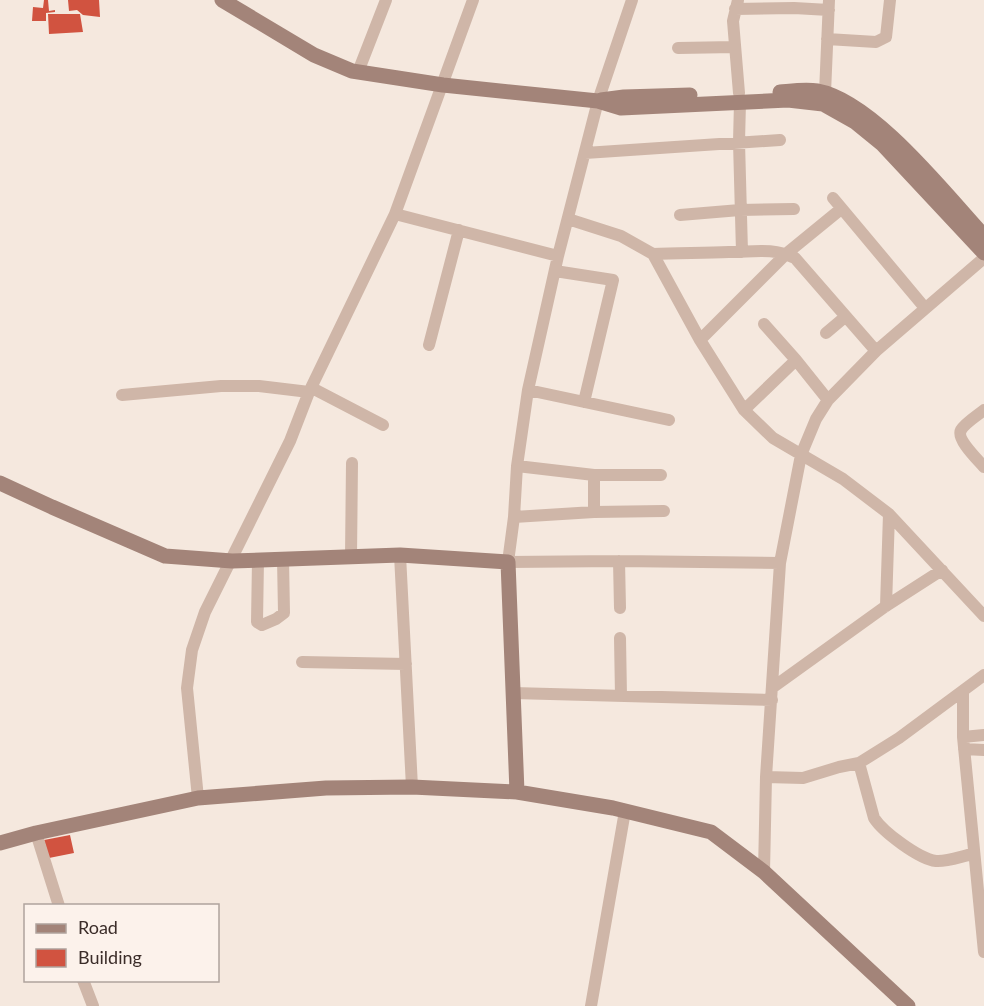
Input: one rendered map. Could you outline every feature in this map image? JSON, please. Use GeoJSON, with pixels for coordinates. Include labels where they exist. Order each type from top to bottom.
{"type":"FeatureCollection","features":[{"type":"Feature","properties":{"kind":"street"},"geometry":{"type":"LineString","coordinates":[[222,0],[314,55],[358,72],[443,85],[598,101],[621,108],[816,90],[832,95],[865,122],[882,144],[984,253]]}},
{"type":"Feature","properties":{"kind":"street"},"geometry":{"type":"LineString","coordinates":[[358,72],[386,0]]}},
{"type":"Feature","properties":{"kind":"street"},"geometry":{"type":"LineString","coordinates":[[198,798],[187,688],[192,650],[205,612],[291,441],[311,390],[395,214],[473,0]]}},
{"type":"Feature","properties":{"kind":"street"},"geometry":{"type":"LineString","coordinates":[[517,792],[508,562],[517,466],[528,390],[558,256],[598,101],[632,0]]}},
{"type":"Feature","properties":{"kind":"street"},"geometry":{"type":"LineString","coordinates":[[827,39],[876,42],[882,40],[886,37],[890,0]]}},
{"type":"Feature","properties":{"kind":"street"},"geometry":{"type":"LineString","coordinates":[[741,252],[740,98],[734,21],[736,4],[794,8],[829,5],[825,93]]}},
{"type":"Feature","properties":{"kind":"street"},"geometry":{"type":"LineString","coordinates":[[678,48],[735,47]]}},
{"type":"Feature","properties":{"kind":"street"},"geometry":{"type":"LineString","coordinates":[[740,98],[823,104],[865,122],[894,139],[984,237]]}},
{"type":"Feature","properties":{"kind":"street"},"geometry":{"type":"LineString","coordinates":[[585,153],[780,140]]}},
{"type":"Feature","properties":{"kind":"street"},"geometry":{"type":"LineString","coordinates":[[833,198],[925,308]]}},
{"type":"Feature","properties":{"kind":"street"},"geometry":{"type":"LineString","coordinates":[[680,215],[740,210],[794,209]]}},
{"type":"Feature","properties":{"kind":"street"},"geometry":{"type":"LineString","coordinates":[[700,340],[786,254],[841,209]]}},
{"type":"Feature","properties":{"kind":"street"},"geometry":{"type":"LineString","coordinates":[[395,214],[558,256]]}},
{"type":"Feature","properties":{"kind":"street"},"geometry":{"type":"LineString","coordinates":[[568,219],[621,236],[653,254],[774,250],[786,254],[795,258],[876,351]]}},
{"type":"Feature","properties":{"kind":"street"},"geometry":{"type":"LineString","coordinates":[[429,345],[459,230]]}},
{"type":"Feature","properties":{"kind":"street"},"geometry":{"type":"LineString","coordinates":[[653,254],[700,340],[744,410],[773,438],[843,479],[889,514],[984,615]]}},
{"type":"Feature","properties":{"kind":"street"},"geometry":{"type":"LineString","coordinates":[[764,872],[766,777],[780,563],[801,455],[816,419],[828,400],[876,351],[984,258]]}},
{"type":"Feature","properties":{"kind":"street"},"geometry":{"type":"LineString","coordinates":[[555,271],[613,280],[584,402]]}},
{"type":"Feature","properties":{"kind":"street"},"geometry":{"type":"LineString","coordinates":[[826,333],[844,316]]}},
{"type":"Feature","properties":{"kind":"street"},"geometry":{"type":"LineString","coordinates":[[764,324],[828,400]]}},
{"type":"Feature","properties":{"kind":"street"},"geometry":{"type":"LineString","coordinates":[[744,410],[796,360]]}},
{"type":"Feature","properties":{"kind":"street"},"geometry":{"type":"LineString","coordinates":[[122,395],[221,386],[311,390],[383,425]]}},
{"type":"Feature","properties":{"kind":"street"},"geometry":{"type":"LineString","coordinates":[[528,390],[669,420]]}},
{"type":"Feature","properties":{"kind":"street"},"geometry":{"type":"LineString","coordinates":[[984,410],[962,429],[960,435],[984,467]]}},
{"type":"Feature","properties":{"kind":"street"},"geometry":{"type":"LineString","coordinates":[[351,556],[352,463]]}},
{"type":"Feature","properties":{"kind":"street"},"geometry":{"type":"LineString","coordinates":[[517,466],[594,475],[661,475]]}},
{"type":"Feature","properties":{"kind":"street"},"geometry":{"type":"LineString","coordinates":[[594,475],[594,512]]}},
{"type":"Feature","properties":{"kind":"street"},"geometry":{"type":"LineString","coordinates":[[0,483],[165,556],[232,561],[400,555],[508,562],[780,563]]}},
{"type":"Feature","properties":{"kind":"street"},"geometry":{"type":"LineString","coordinates":[[514,517],[594,512],[664,512]]}},
{"type":"Feature","properties":{"kind":"street"},"geometry":{"type":"LineString","coordinates":[[886,606],[889,514]]}},
{"type":"Feature","properties":{"kind":"street"},"geometry":{"type":"LineString","coordinates":[[400,555],[412,787]]}},
{"type":"Feature","properties":{"kind":"street"},"geometry":{"type":"LineString","coordinates":[[258,560],[257,622],[262,625],[284,613],[283,559]]}},
{"type":"Feature","properties":{"kind":"street"},"geometry":{"type":"LineString","coordinates":[[619,561],[620,608]]}},
{"type":"Feature","properties":{"kind":"street"},"geometry":{"type":"LineString","coordinates":[[513,693],[621,696],[772,694],[886,606],[942,570]]}},
{"type":"Feature","properties":{"kind":"street"},"geometry":{"type":"LineString","coordinates":[[620,638],[621,696]]}},
{"type":"Feature","properties":{"kind":"street"},"geometry":{"type":"LineString","coordinates":[[302,662],[406,664]]}},
{"type":"Feature","properties":{"kind":"street"},"geometry":{"type":"LineString","coordinates":[[766,777],[803,778],[839,767],[859,764],[899,738],[984,675]]}},
{"type":"Feature","properties":{"kind":"street"},"geometry":{"type":"LineString","coordinates":[[963,692],[963,743],[984,952]]}},
{"type":"Feature","properties":{"kind":"street"},"geometry":{"type":"LineString","coordinates":[[963,743],[984,735]]}},
{"type":"Feature","properties":{"kind":"street"},"geometry":{"type":"LineString","coordinates":[[963,743],[984,750]]}},
{"type":"Feature","properties":{"kind":"street"},"geometry":{"type":"LineString","coordinates":[[859,764],[874,818],[891,835],[921,855],[936,861],[973,854]]}},
{"type":"Feature","properties":{"kind":"street"},"geometry":{"type":"LineString","coordinates":[[0,843],[198,798],[326,788],[412,787],[517,792],[625,811],[711,832],[764,872],[908,1006]]}},
{"type":"Feature","properties":{"kind":"street"},"geometry":{"type":"LineString","coordinates":[[591,1006],[625,811]]}},
{"type":"Feature","properties":{"kind":"street"},"geometry":{"type":"LineString","coordinates":[[36,833],[58,904]]}},
{"type":"Feature","properties":{"kind":"street"},"geometry":{"type":"LineString","coordinates":[[83,982],[93,1006]]}},
{"type":"Feature","properties":{"kind":"building"},"geometry":{"type":"Polygon","coordinates":[[[44,0],[48,0],[49,11],[55,10],[55,12],[46,13],[46,21],[32,21],[33,7],[43,8],[44,0]]]}},
{"type":"Feature","properties":{"kind":"building"},"geometry":{"type":"Polygon","coordinates":[[[68,0],[99,0],[100,17],[83,15],[77,10],[69,11],[68,0]]]}},
{"type":"Feature","properties":{"kind":"building"},"geometry":{"type":"Polygon","coordinates":[[[48,14],[80,14],[83,32],[49,34],[48,14]]]}},
{"type":"Feature","properties":{"kind":"building"},"geometry":{"type":"Polygon","coordinates":[[[70,835],[74,853],[49,858],[44,840],[70,835]]]}}]}
